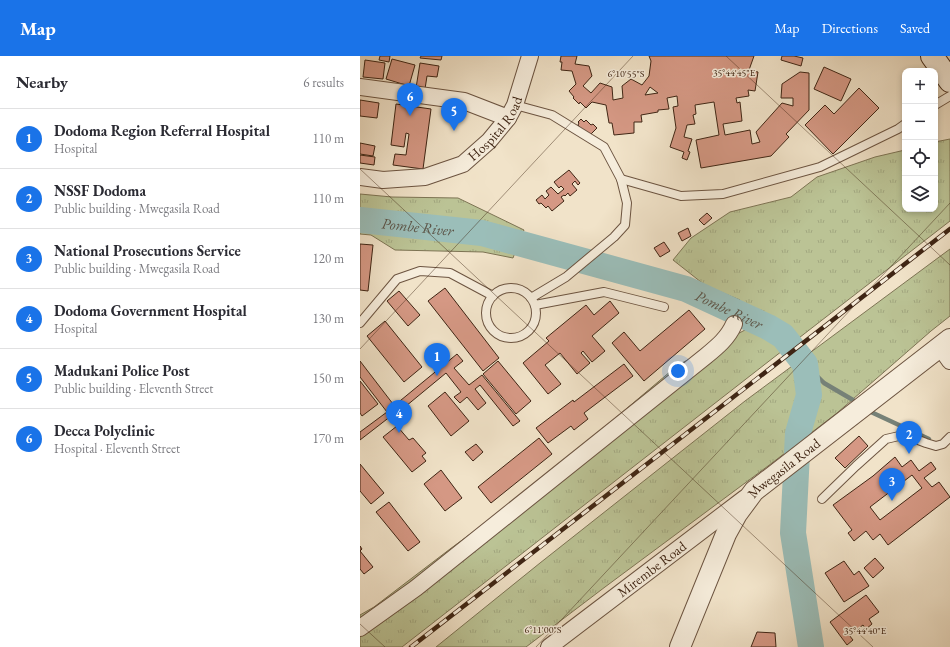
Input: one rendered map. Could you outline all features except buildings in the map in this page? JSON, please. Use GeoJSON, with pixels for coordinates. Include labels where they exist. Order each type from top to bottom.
{"type":"FeatureCollection","features":[{"type":"Feature","properties":{"kind":"main road"},"geometry":{"type":"LineString","coordinates":[[932,56],[950,81]]}},
{"type":"Feature","properties":{"kind":"street","name":"Hospital Road"},"geometry":{"type":"LineString","coordinates":[[360,177],[383,180],[425,177],[463,164],[489,141],[511,111],[530,56]]}},
{"type":"Feature","properties":{"kind":"street"},"geometry":{"type":"LineString","coordinates":[[360,87],[464,101],[511,111]]}},
{"type":"Feature","properties":{"kind":"street"},"geometry":{"type":"LineString","coordinates":[[360,628],[416,588],[706,356],[725,339],[734,324]]}},
{"type":"Feature","properties":{"kind":"street","name":"Mwegasila Road"},"geometry":{"type":"LineString","coordinates":[[680,647],[726,534],[737,514],[754,491],[810,447],[947,349]]}},
{"type":"Feature","properties":{"kind":"street","name":"Mirembe Road"},"geometry":{"type":"LineString","coordinates":[[549,647],[754,491]]}},
{"type":"Feature","properties":{"kind":"lane"},"geometry":{"type":"LineString","coordinates":[[937,104],[950,96]]}},
{"type":"Feature","properties":{"kind":"lane"},"geometry":{"type":"LineString","coordinates":[[511,111],[552,115],[604,147],[621,179],[627,203],[624,225],[614,237],[533,302]]}},
{"type":"Feature","properties":{"kind":"lane"},"geometry":{"type":"LineString","coordinates":[[621,179],[681,196],[723,194],[820,167],[902,126]]}},
{"type":"Feature","properties":{"kind":"lane"},"geometry":{"type":"LineString","coordinates":[[360,323],[397,279],[420,271],[450,272],[493,296]]}},
{"type":"Feature","properties":{"kind":"lane"},"geometry":{"type":"LineString","coordinates":[[508,288],[525,292],[533,302],[536,314],[534,323],[529,330],[514,338],[506,337],[494,331],[487,320],[486,312],[488,303],[493,296],[508,288]]}},
{"type":"Feature","properties":{"kind":"lane"},"geometry":{"type":"LineString","coordinates":[[533,302],[604,292],[664,307]]}},
{"type":"Feature","properties":{"kind":"lane"},"geometry":{"type":"LineString","coordinates":[[822,499],[886,439],[899,436],[908,436],[926,444],[936,446],[943,444],[950,437]]}},
{"type":"Feature","properties":{"kind":"green space"},"geometry":{"type":"Polygon","coordinates":[[[950,139],[950,221],[402,647],[360,647],[360,615],[374,607],[534,487],[678,365],[745,330],[740,300],[706,286],[673,260],[691,238],[730,212],[791,197],[817,177],[875,157],[902,151],[902,212],[938,212],[938,141],[950,139]]]}},
{"type":"Feature","properties":{"kind":"green space"},"geometry":{"type":"Polygon","coordinates":[[[360,194],[392,197],[458,198],[524,230],[513,258],[483,252],[395,250],[371,235],[360,234],[360,194]]]}},
{"type":"Feature","properties":{"kind":"green space"},"geometry":{"type":"Polygon","coordinates":[[[950,249],[950,316],[837,413],[526,647],[436,647],[745,401],[950,249]]]}},
{"type":"Feature","properties":{"kind":"waterway","name":"Pombe River"},"geometry":{"type":"LineString","coordinates":[[360,220],[482,233],[686,289],[768,327],[783,336],[805,364],[809,395],[798,433],[793,533],[811,647]]}},
{"type":"Feature","properties":{"kind":"waterway"},"geometry":{"type":"LineString","coordinates":[[805,364],[824,383],[853,400]]}},
{"type":"Feature","properties":{"kind":"waterway"},"geometry":{"type":"LineString","coordinates":[[871,412],[929,439]]}},
{"type":"Feature","properties":{"kind":"railway"},"geometry":{"type":"LineString","coordinates":[[411,647],[950,229]]}},
{"type":"Feature","properties":{"kind":"place","name":"Decca Polyclinic"},"geometry":{"type":"Point","coordinates":[410,116]}},
{"type":"Feature","properties":{"kind":"place","name":"Madukani Police Post"},"geometry":{"type":"Point","coordinates":[454,131]}},
{"type":"Feature","properties":{"kind":"place","name":"Dodoma Region Referral Hospital"},"geometry":{"type":"Point","coordinates":[437,376]}},
{"type":"Feature","properties":{"kind":"place","name":"Dodoma Government Hospital"},"geometry":{"type":"Point","coordinates":[399,433]}},
{"type":"Feature","properties":{"kind":"place","name":"NSSF Dodoma"},"geometry":{"type":"Point","coordinates":[909,454]}},
{"type":"Feature","properties":{"kind":"place","name":"National Prosecutions Service"},"geometry":{"type":"Point","coordinates":[892,501]}}]}
